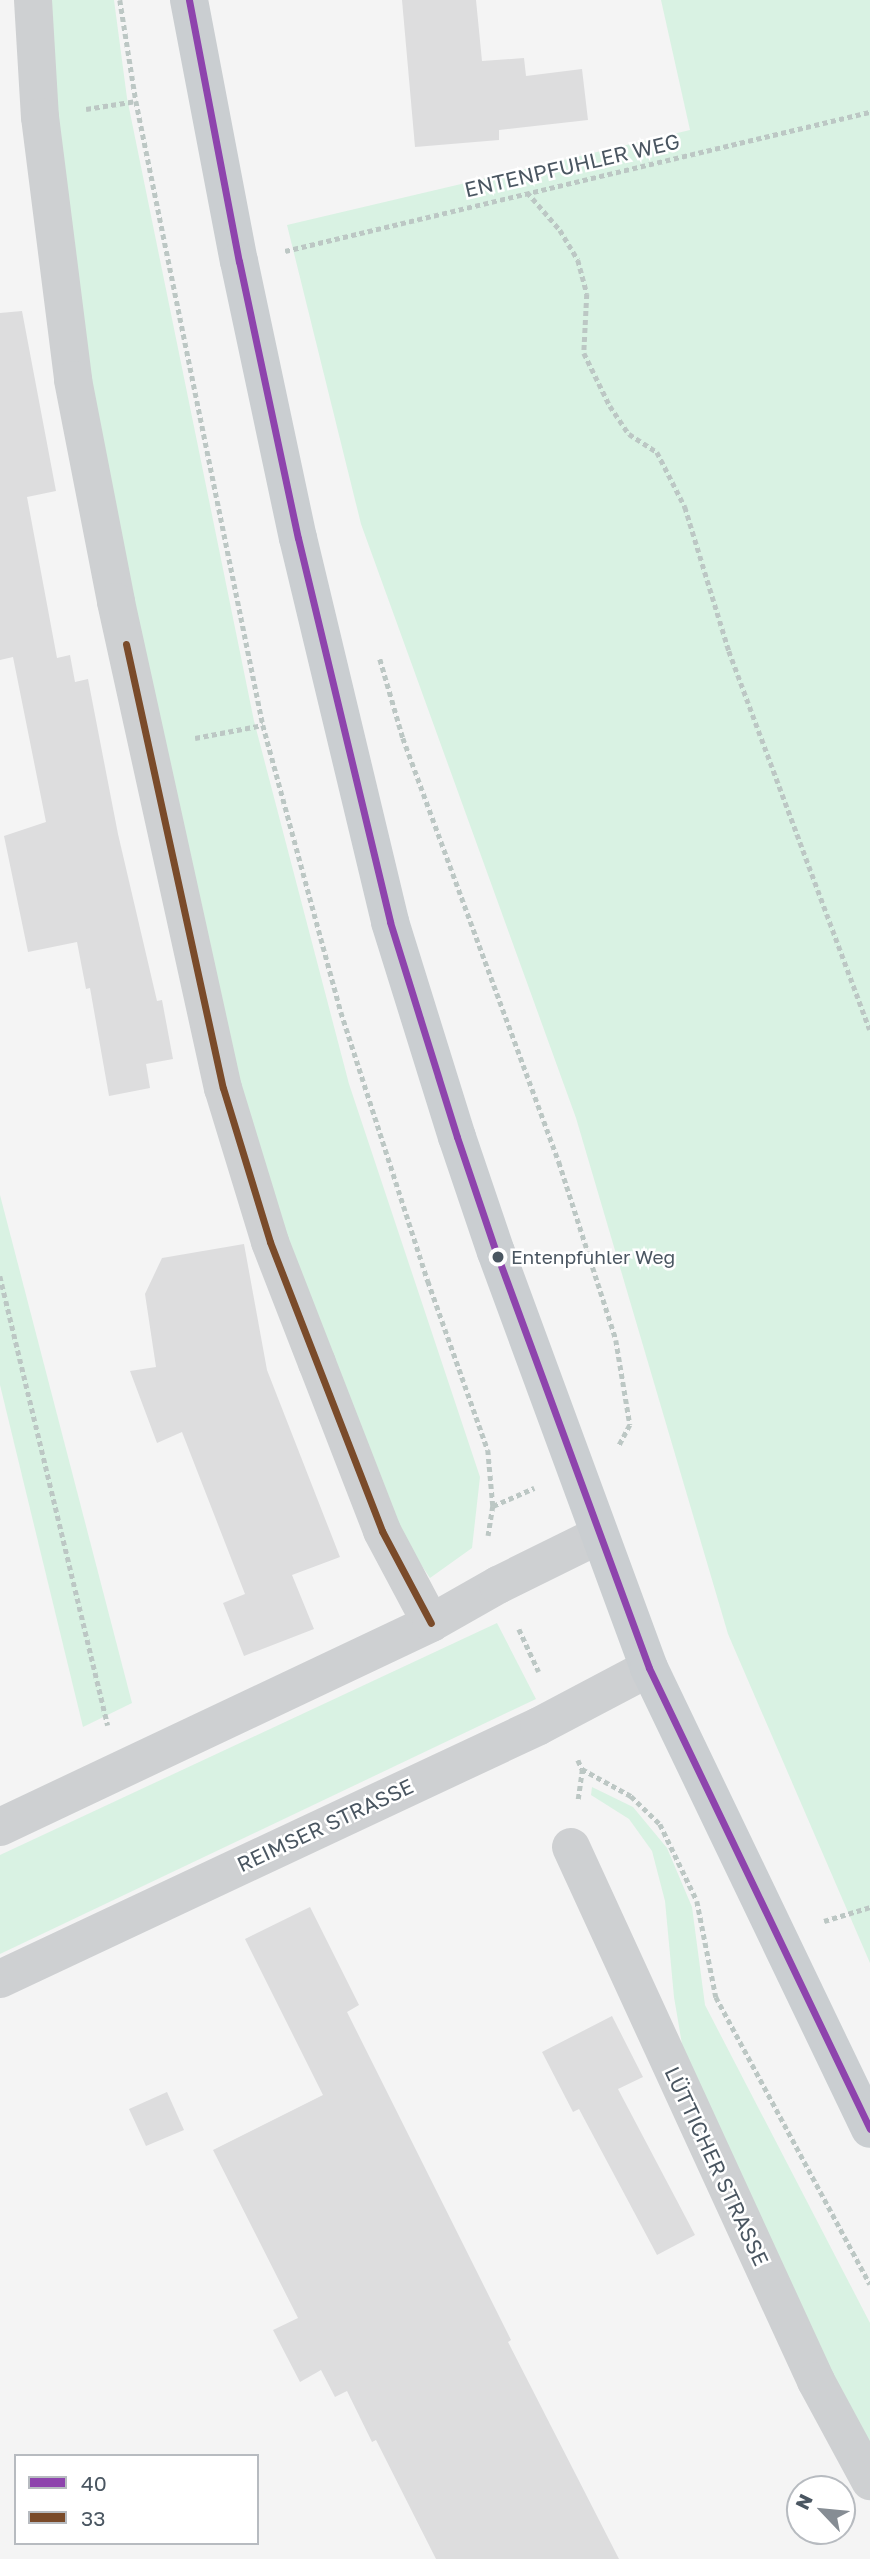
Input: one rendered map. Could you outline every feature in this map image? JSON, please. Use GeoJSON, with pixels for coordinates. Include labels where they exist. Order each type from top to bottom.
{"type":"FeatureCollection","features":[{"type":"Feature","properties":{"kind":"main road"},"geometry":{"type":"LineString","coordinates":[[189,0],[239,261],[287,485],[390,922],[496,1252],[649,1668],[870,2129]]}},
{"type":"Feature","properties":{"kind":"street"},"geometry":{"type":"LineString","coordinates":[[33,0],[40,117],[73,380],[116,602],[223,1088],[270,1242],[382,1531],[431,1623]]}},
{"type":"Feature","properties":{"kind":"street"},"geometry":{"type":"LineString","coordinates":[[0,1827],[431,1623],[498,1585],[599,1535]]}},
{"type":"Feature","properties":{"kind":"street","name":"REIMSER STRASSE"},"geometry":{"type":"LineString","coordinates":[[0,1979],[559,1715],[649,1668]]}},
{"type":"Feature","properties":{"kind":"street","name":"LÜTTICHER STRASSE"},"geometry":{"type":"LineString","coordinates":[[571,1847],[816,2381],[870,2481]]}},
{"type":"Feature","properties":{"kind":"path"},"geometry":{"type":"LineString","coordinates":[[120,0],[136,101],[263,725],[341,1012],[428,1281],[488,1450],[493,1506],[615,1453],[631,1425],[616,1340],[559,1162],[403,738],[380,658]]}},
{"type":"Feature","properties":{"kind":"path","name":"ENTENPFUHLER WEG"},"geometry":{"type":"LineString","coordinates":[[285,263],[282,251],[870,112]]}},
{"type":"Feature","properties":{"kind":"path"},"geometry":{"type":"LineString","coordinates":[[527,192],[560,230],[579,260],[587,294],[584,354],[610,406],[629,434],[657,452],[685,507],[729,651],[870,1030]]}},
{"type":"Feature","properties":{"kind":"path"},"geometry":{"type":"LineString","coordinates":[[149,746],[263,725]]}},
{"type":"Feature","properties":{"kind":"path"},"geometry":{"type":"LineString","coordinates":[[0,1276],[118,1773]]}},
{"type":"Feature","properties":{"kind":"path"},"geometry":{"type":"LineString","coordinates":[[498,1585],[582,1769],[631,1796],[660,1824],[697,1901],[716,1997],[870,2284]]}},
{"type":"Feature","properties":{"kind":"green space"},"geometry":{"type":"Polygon","coordinates":[[[40,0],[114,0],[127,98],[254,721],[349,1084],[480,1477],[472,1548],[430,1578],[393,1523],[327,1360],[237,1083],[161,741],[65,262],[40,0]]]}},
{"type":"Feature","properties":{"kind":"green space"},"geometry":{"type":"Polygon","coordinates":[[[661,0],[870,0],[870,1963],[728,1634],[576,1118],[361,524],[287,225],[690,130],[661,0]]]}},
{"type":"Feature","properties":{"kind":"green space"},"geometry":{"type":"Polygon","coordinates":[[[0,1195],[132,1703],[83,1727],[0,1385],[0,1195]]]}},
{"type":"Feature","properties":{"kind":"green space"},"geometry":{"type":"Polygon","coordinates":[[[497,1623],[536,1699],[0,1954],[0,1855],[497,1623]]]}},
{"type":"Feature","properties":{"kind":"green space"},"geometry":{"type":"Polygon","coordinates":[[[592,1787],[633,1807],[667,1848],[692,1907],[705,2005],[870,2323],[870,2444],[832,2375],[685,2062],[674,1997],[665,1901],[652,1851],[629,1819],[591,1795],[592,1787]]]}},
{"type":"Feature","properties":{"kind":"building"},"geometry":{"type":"Polygon","coordinates":[[[402,0],[476,0],[482,61],[524,58],[526,76],[582,69],[588,120],[499,130],[499,140],[415,147],[402,0]]]}},
{"type":"Feature","properties":{"kind":"building"},"geometry":{"type":"Polygon","coordinates":[[[22,311],[56,491],[27,497],[57,658],[70,655],[75,682],[88,679],[118,834],[157,1001],[162,1000],[173,1059],[146,1064],[150,1088],[109,1096],[90,988],[86,989],[77,942],[28,952],[4,836],[46,822],[13,657],[0,660],[0,313],[22,311]]]}},
{"type":"Feature","properties":{"kind":"building"},"geometry":{"type":"Polygon","coordinates":[[[244,1244],[267,1370],[340,1557],[292,1575],[314,1629],[244,1656],[223,1603],[245,1594],[182,1432],[157,1443],[130,1371],[156,1367],[145,1294],[162,1258],[244,1244]]]}},
{"type":"Feature","properties":{"kind":"building"},"geometry":{"type":"Polygon","coordinates":[[[310,1907],[359,2005],[347,2012],[511,2340],[508,2342],[619,2559],[436,2559],[376,2440],[372,2442],[347,2391],[335,2397],[321,2370],[300,2382],[273,2330],[298,2318],[213,2150],[323,2095],[245,1939],[310,1907]]]}},
{"type":"Feature","properties":{"kind":"building"},"geometry":{"type":"Polygon","coordinates":[[[612,2016],[643,2077],[618,2089],[695,2235],[657,2255],[579,2109],[573,2112],[542,2052],[612,2016]]]}},
{"type":"Feature","properties":{"kind":"building"},"geometry":{"type":"Polygon","coordinates":[[[167,2092],[184,2130],[146,2146],[129,2109],[167,2092]]]}},
{"type":"Feature","properties":{"kind":"transit line","name":"40"},"geometry":{"type":"LineString","coordinates":[[189,0],[239,261],[298,538],[390,922],[457,1137],[496,1252],[649,1668],[870,2129]]}},
{"type":"Feature","properties":{"kind":"transit line","name":"33"},"geometry":{"type":"LineString","coordinates":[[126,644],[223,1088],[270,1242],[382,1531],[431,1623]]}},
{"type":"Feature","properties":{"kind":"place","name":"Entenpfuhler Weg"},"geometry":{"type":"Point","coordinates":[498,1257]}}]}
